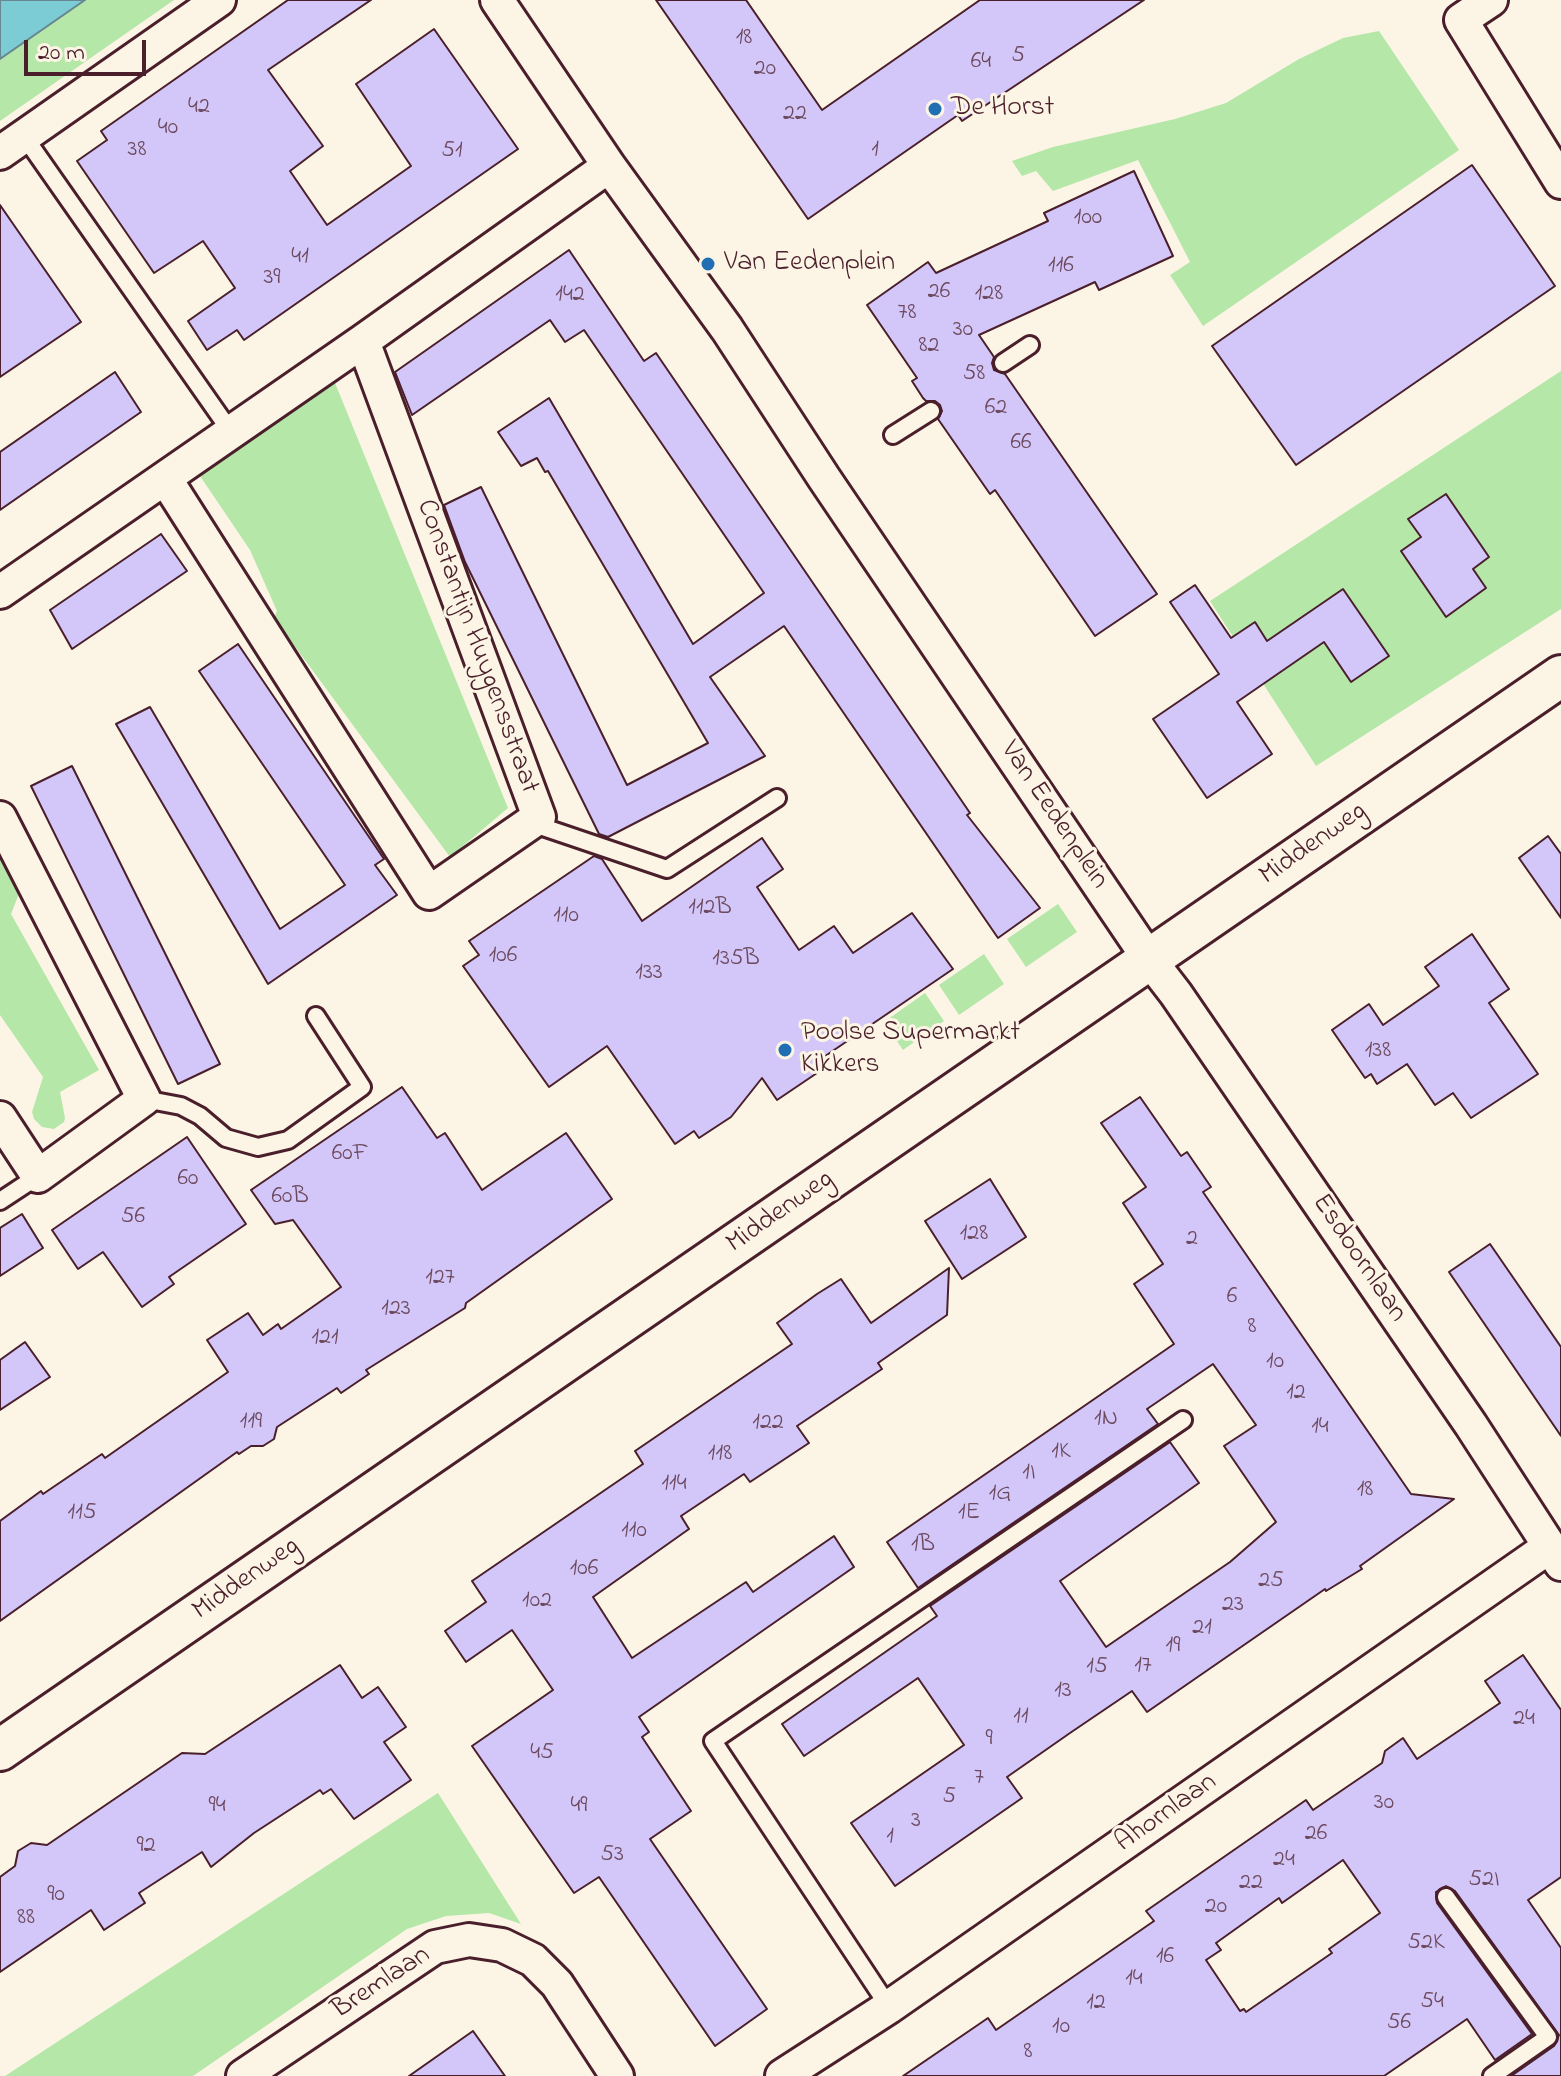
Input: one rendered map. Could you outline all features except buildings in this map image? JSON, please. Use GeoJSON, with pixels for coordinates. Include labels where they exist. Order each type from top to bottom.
{"type":"FeatureCollection","features":[{"type":"Feature","properties":{"kind":"street"},"geometry":{"type":"LineString","coordinates":[[12,144],[219,0]]}},
{"type":"Feature","properties":{"kind":"street","name":"Van Eedenplein"},"geometry":{"type":"LineString","coordinates":[[497,0],[609,166],[727,329],[1149,959]]}},
{"type":"Feature","properties":{"kind":"street"},"geometry":{"type":"LineString","coordinates":[[1491,0],[1461,20],[1561,182]]}},
{"type":"Feature","properties":{"kind":"street"},"geometry":{"type":"LineString","coordinates":[[0,592],[609,166]]}},
{"type":"Feature","properties":{"kind":"street","name":"Constantijn Huygensstraat"},"geometry":{"type":"LineString","coordinates":[[165,478],[429,893],[539,817],[363,341]]}},
{"type":"Feature","properties":{"kind":"street","name":"Middenweg"},"geometry":{"type":"LineString","coordinates":[[0,1750],[1561,676]]}},
{"type":"Feature","properties":{"kind":"street"},"geometry":{"type":"LineString","coordinates":[[0,818],[144,1099],[38,1176],[0,1118]]}},
{"type":"Feature","properties":{"kind":"street","name":"Esdoornlaan"},"geometry":{"type":"LineString","coordinates":[[1149,959],[1462,1412],[1555,1556]]}},
{"type":"Feature","properties":{"kind":"street","name":"Ahornlaan"},"geometry":{"type":"LineString","coordinates":[[782,2076],[889,2007],[1555,1556]]}},
{"type":"Feature","properties":{"kind":"street","name":"Bremlaan"},"geometry":{"type":"LineString","coordinates":[[243,2076],[435,1947],[469,1940],[502,1945],[533,1960],[557,1984],[617,2076]]}},
{"type":"Feature","properties":{"kind":"lane"},"geometry":{"type":"LineString","coordinates":[[12,144],[231,432]]}},
{"type":"Feature","properties":{"kind":"lane"},"geometry":{"type":"LineString","coordinates":[[1003,363],[1030,345]]}},
{"type":"Feature","properties":{"kind":"lane"},"geometry":{"type":"LineString","coordinates":[[893,435],[931,411]]}},
{"type":"Feature","properties":{"kind":"lane"},"geometry":{"type":"LineString","coordinates":[[530,823],[667,869],[777,798]]}},
{"type":"Feature","properties":{"kind":"lane"},"geometry":{"type":"LineString","coordinates":[[144,1099],[181,1106],[200,1116],[226,1138],[258,1147],[288,1140],[362,1087],[316,1016]]}},
{"type":"Feature","properties":{"kind":"lane"},"geometry":{"type":"LineString","coordinates":[[0,1201],[38,1176]]}},
{"type":"Feature","properties":{"kind":"lane"},"geometry":{"type":"LineString","coordinates":[[889,2007],[713,1741],[1183,1420]]}},
{"type":"Feature","properties":{"kind":"lane"},"geometry":{"type":"LineString","coordinates":[[1446,1897],[1548,2037],[1492,2076]]}},
{"type":"Feature","properties":{"kind":"green space"},"geometry":{"type":"Polygon","coordinates":[[[85,0],[174,0],[0,121],[0,59],[85,0]]]}},
{"type":"Feature","properties":{"kind":"green space"},"geometry":{"type":"Polygon","coordinates":[[[1379,31],[1459,150],[1203,326],[1170,275],[1190,262],[1138,160],[1053,191],[1036,171],[1022,176],[1012,161],[1053,147],[1175,119],[1226,103],[1299,59],[1343,38],[1379,31]]]}},
{"type":"Feature","properties":{"kind":"green space"},"geometry":{"type":"Polygon","coordinates":[[[1561,371],[1561,609],[1316,766],[1210,601],[1561,371]]]}},
{"type":"Feature","properties":{"kind":"green space"},"geometry":{"type":"Polygon","coordinates":[[[333,378],[508,808],[450,857],[274,618],[277,611],[250,550],[198,473],[333,378]]]}},
{"type":"Feature","properties":{"kind":"green space"},"geometry":{"type":"Polygon","coordinates":[[[0,852],[22,886],[11,914],[99,1070],[60,1092],[65,1118],[54,1129],[42,1127],[34,1119],[32,1112],[43,1077],[0,1015],[0,852]]]}},
{"type":"Feature","properties":{"kind":"green space"},"geometry":{"type":"Polygon","coordinates":[[[1058,904],[1077,932],[1026,967],[1007,939],[1058,904]]]}},
{"type":"Feature","properties":{"kind":"green space"},"geometry":{"type":"Polygon","coordinates":[[[984,954],[1004,984],[959,1015],[939,985],[984,954]]]}},
{"type":"Feature","properties":{"kind":"green space"},"geometry":{"type":"Polygon","coordinates":[[[925,993],[944,1021],[903,1050],[884,1022],[925,993]]]}},
{"type":"Feature","properties":{"kind":"green space"},"geometry":{"type":"Polygon","coordinates":[[[438,1793],[521,1924],[489,1913],[446,1916],[407,1929],[193,2076],[5,2076],[438,1793]]]}},
{"type":"Feature","properties":{"kind":"water"},"geometry":{"type":"Polygon","coordinates":[[[0,0],[85,0],[0,59],[0,0]]]}},
{"type":"Feature","properties":{"kind":"place","name":"De Horst"},"geometry":{"type":"Point","coordinates":[935,109]}},
{"type":"Feature","properties":{"kind":"place","name":"Van Eedenplein"},"geometry":{"type":"Point","coordinates":[708,264]}},
{"type":"Feature","properties":{"kind":"place","name":"Poolse Supermarkt Kikkers"},"geometry":{"type":"Point","coordinates":[785,1050]}}]}
